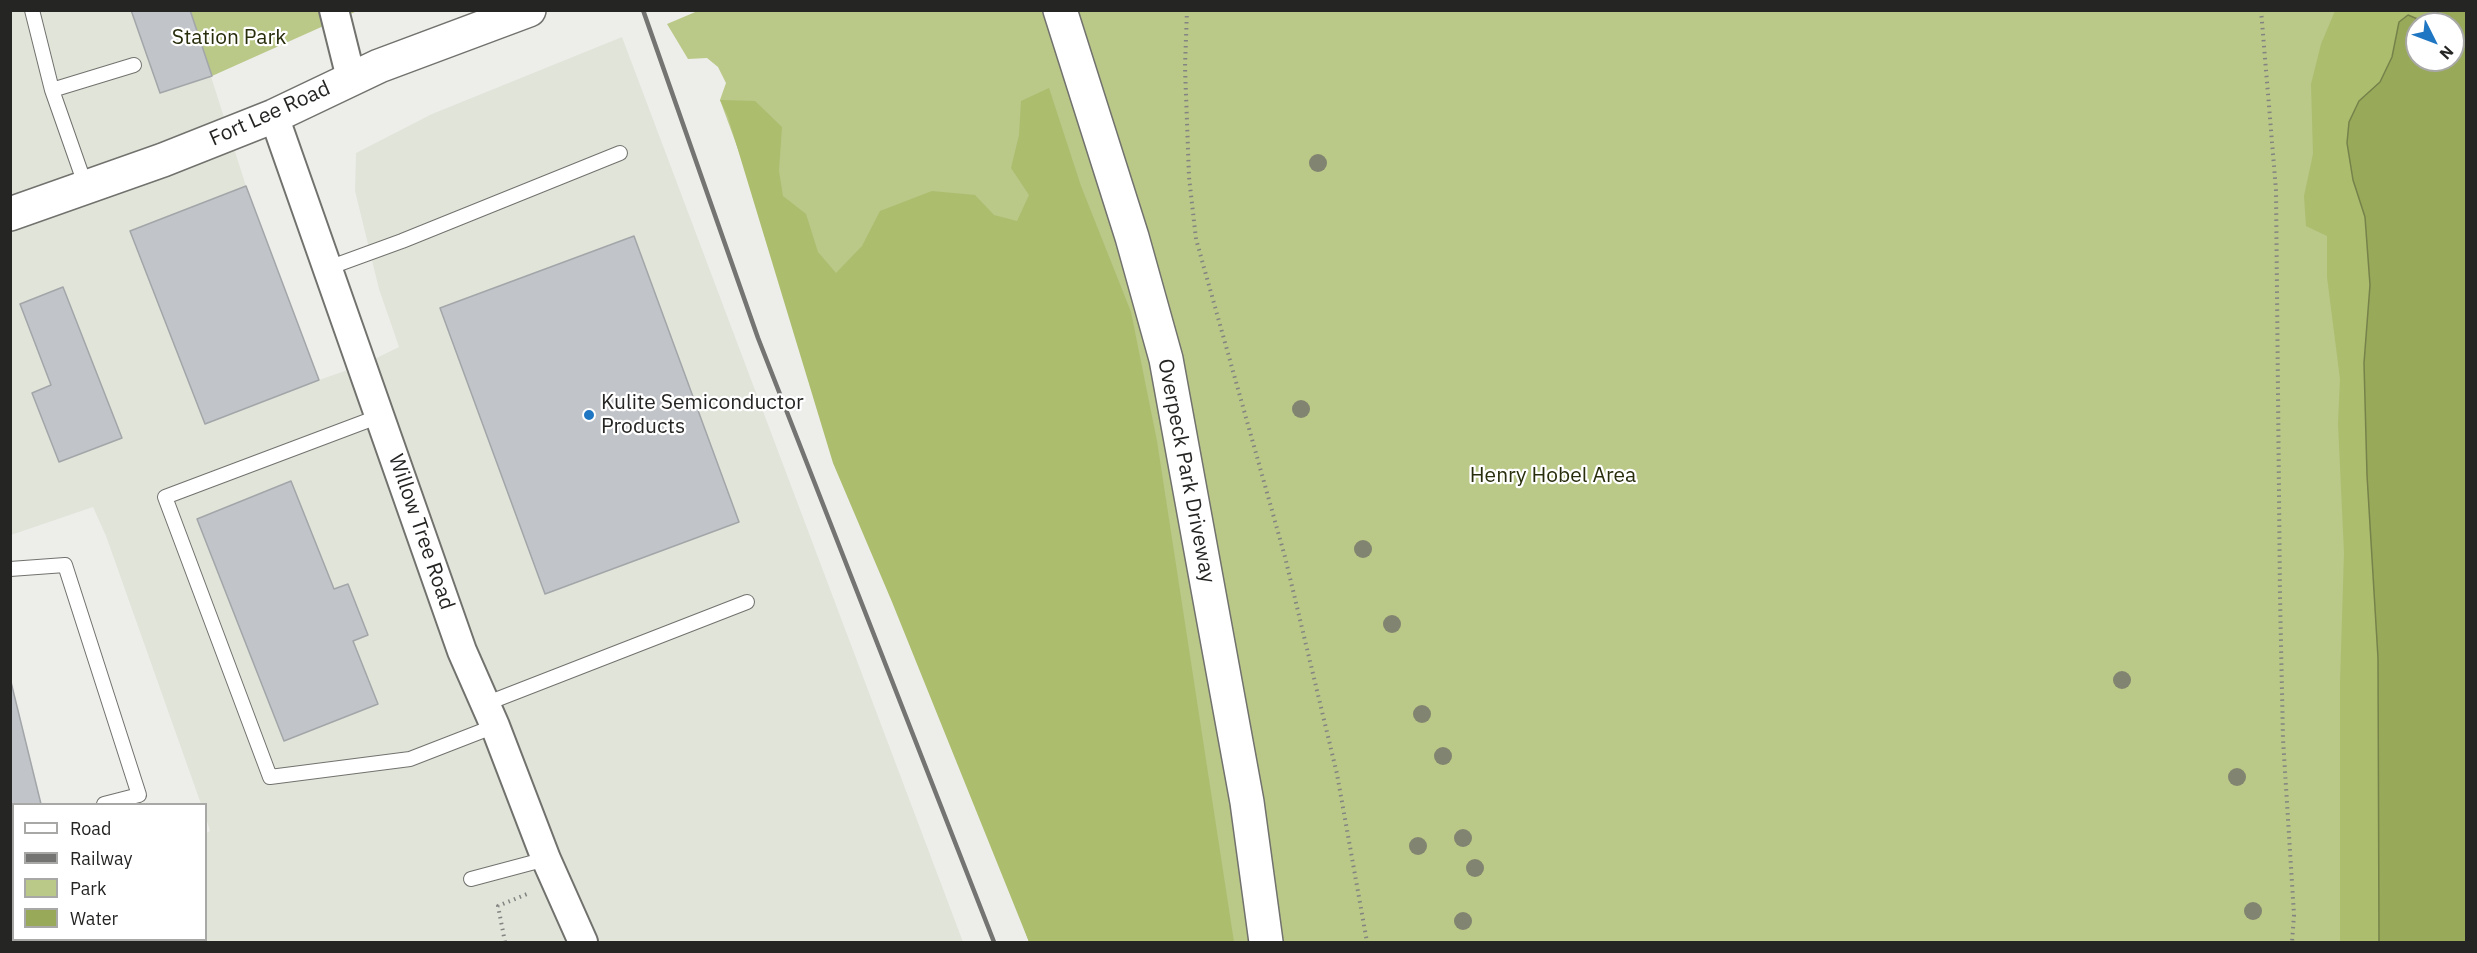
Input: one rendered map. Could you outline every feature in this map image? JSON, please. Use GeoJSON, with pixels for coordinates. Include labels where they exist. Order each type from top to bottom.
{"type":"FeatureCollection","features":[{"type":"Feature","properties":{"kind":"street"},"geometry":{"type":"LineString","coordinates":[[334,10],[351,78]]}},
{"type":"Feature","properties":{"kind":"street","name":"Fort Lee Road"},"geometry":{"type":"LineString","coordinates":[[10,214],[163,160],[274,116],[351,78],[529,10]]}},
{"type":"Feature","properties":{"kind":"street","name":"Overpeck Park Driveway"},"geometry":{"type":"LineString","coordinates":[[1060,10],[1132,237],[1166,359],[1245,790],[1266,942]]}},
{"type":"Feature","properties":{"kind":"street","name":"Willow Tree Road"},"geometry":{"type":"LineString","coordinates":[[274,116],[462,651],[490,715],[551,870],[583,942]]}},
{"type":"Feature","properties":{"kind":"lane"},"geometry":{"type":"LineString","coordinates":[[33,10],[52,90],[86,187]]}},
{"type":"Feature","properties":{"kind":"lane"},"geometry":{"type":"LineString","coordinates":[[52,90],[134,65]]}},
{"type":"Feature","properties":{"kind":"lane"},"geometry":{"type":"LineString","coordinates":[[328,268],[402,241],[620,153]]}},
{"type":"Feature","properties":{"kind":"lane"},"geometry":{"type":"LineString","coordinates":[[380,416],[165,497],[270,777],[410,759],[490,715],[747,602]]}},
{"type":"Feature","properties":{"kind":"lane"},"geometry":{"type":"LineString","coordinates":[[10,569],[65,565],[139,795],[108,803]]}},
{"type":"Feature","properties":{"kind":"lane"},"geometry":{"type":"LineString","coordinates":[[471,879],[551,870]]}},
{"type":"Feature","properties":{"kind":"path"},"geometry":{"type":"LineString","coordinates":[[1187,10],[1185,67],[1188,143],[1196,239],[1285,557],[1337,774],[1367,942]]}},
{"type":"Feature","properties":{"kind":"path"},"geometry":{"type":"LineString","coordinates":[[2261,10],[2276,190],[2280,620],[2283,739],[2294,915],[2292,942]]}},
{"type":"Feature","properties":{"kind":"path"},"geometry":{"type":"LineString","coordinates":[[505,942],[498,906],[551,870]]}},
{"type":"Feature","properties":{"kind":"shaded area","name":"Kulite Semiconductor Products"},"geometry":{"type":"Polygon","coordinates":[[[10,11],[190,11],[246,186],[319,380],[362,365],[399,347],[379,289],[355,191],[356,153],[432,114],[622,37],[963,942],[182,942],[207,941],[207,832],[210,831],[207,821],[207,803],[201,803],[106,536],[93,507],[11,535],[10,11]]]}},
{"type":"Feature","properties":{"kind":"shaded area"},"geometry":{"type":"Polygon","coordinates":[[[2335,11],[2439,11],[2405,12],[2405,29],[2396,34],[2393,57],[2380,82],[2359,101],[2349,122],[2347,143],[2353,180],[2365,217],[2370,285],[2364,363],[2367,475],[2378,658],[2379,942],[2340,942],[2340,683],[2344,553],[2338,423],[2340,379],[2327,277],[2327,236],[2306,226],[2304,196],[2313,154],[2311,84],[2321,44],[2335,11]]]}},
{"type":"Feature","properties":{"kind":"shaded area"},"geometry":{"type":"Polygon","coordinates":[[[1049,88],[1081,186],[1131,312],[1157,441],[1234,942],[1029,942],[892,602],[833,463],[728,117],[720,100],[755,101],[782,127],[779,171],[783,196],[806,214],[818,252],[836,273],[862,246],[880,211],[932,191],[975,195],[994,215],[1017,221],[1029,195],[1011,168],[1019,135],[1021,101],[1049,88]]]}},
{"type":"Feature","properties":{"kind":"green space","name":"Station Park"},"geometry":{"type":"Polygon","coordinates":[[[190,10],[357,11],[212,76],[190,10]]]}},
{"type":"Feature","properties":{"kind":"green space","name":"Henry Hobel Area"},"geometry":{"type":"Polygon","coordinates":[[[700,10],[2439,11],[2405,12],[2406,72],[2379,942],[1029,942],[720,100],[726,83],[718,67],[707,58],[688,59],[667,24],[700,10]]]}},
{"type":"Feature","properties":{"kind":"water"},"geometry":{"type":"Polygon","coordinates":[[[2466,11],[2466,942],[2379,942],[2378,658],[2367,475],[2364,363],[2370,285],[2365,217],[2353,180],[2347,143],[2349,122],[2359,101],[2380,82],[2392,57],[2399,22],[2405,17],[2405,72],[2465,72],[2465,12],[2438,12],[2466,11]]]}},
{"type":"Feature","properties":{"kind":"building"},"geometry":{"type":"Polygon","coordinates":[[[131,10],[190,10],[212,76],[160,93],[131,10]]]}},
{"type":"Feature","properties":{"kind":"building"},"geometry":{"type":"Polygon","coordinates":[[[246,186],[319,380],[205,424],[130,231],[246,186]]]}},
{"type":"Feature","properties":{"kind":"building","name":"Kulite Semiconductor Products"},"geometry":{"type":"Polygon","coordinates":[[[634,236],[739,522],[545,594],[440,308],[634,236]]]}},
{"type":"Feature","properties":{"kind":"building"},"geometry":{"type":"Polygon","coordinates":[[[63,287],[122,438],[59,462],[32,393],[51,385],[20,304],[63,287]]]}},
{"type":"Feature","properties":{"kind":"building"},"geometry":{"type":"Polygon","coordinates":[[[291,481],[334,589],[348,584],[368,635],[353,641],[378,704],[284,741],[197,519],[291,481]]]}},
{"type":"Feature","properties":{"kind":"building"},"geometry":{"type":"Polygon","coordinates":[[[10,678],[41,803],[12,803],[12,816],[10,816],[10,678]]]}},
{"type":"Feature","properties":{"kind":"railway"},"geometry":{"type":"LineString","coordinates":[[643,10],[758,338],[994,942]]}},
{"type":"Feature","properties":{"kind":"place","name":"Kulite Semiconductor Products"},"geometry":{"type":"Point","coordinates":[589,415]}}]}
